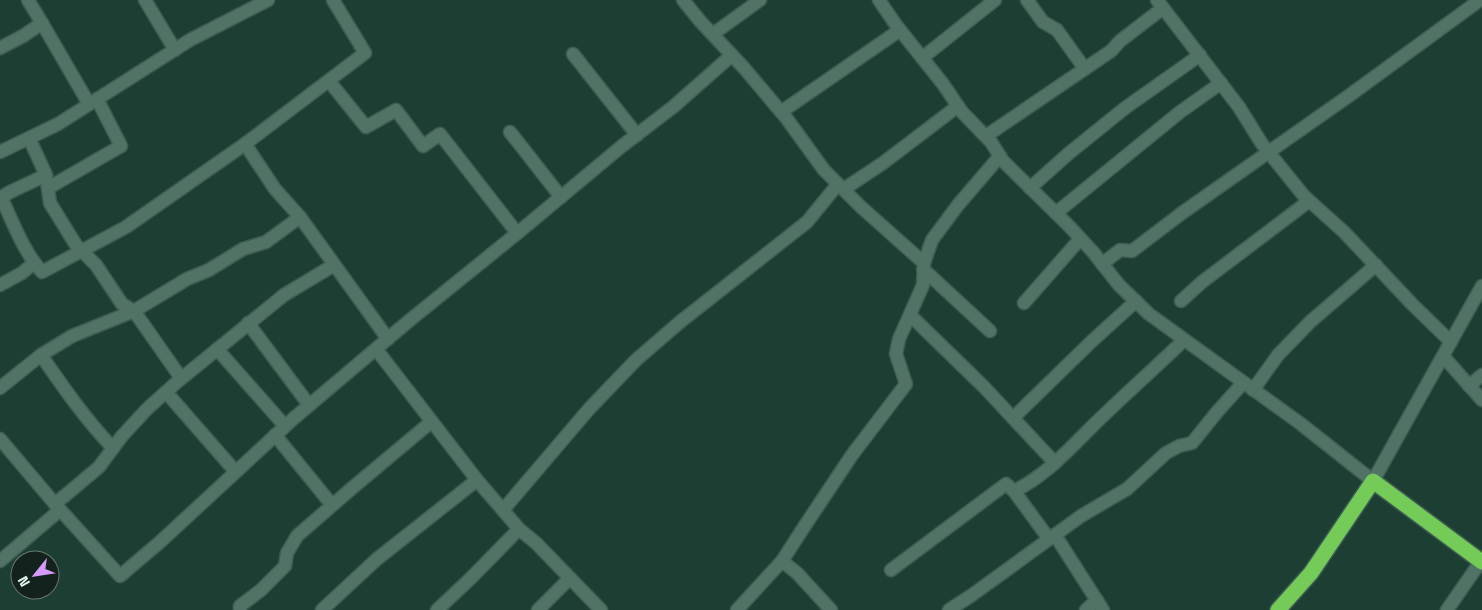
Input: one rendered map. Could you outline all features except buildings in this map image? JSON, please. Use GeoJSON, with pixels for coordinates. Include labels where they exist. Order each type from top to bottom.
{"type":"FeatureCollection","features":[{"type":"Feature","properties":{"kind":"highway"},"geometry":{"type":"LineString","coordinates":[[1278,610],[1311,572],[1373,481],[1481,561]]}},
{"type":"Feature","properties":{"kind":"street"},"geometry":{"type":"LineString","coordinates":[[28,0],[121,146],[47,182],[0,197],[24,246],[42,272],[126,227],[245,144],[366,53],[333,0]]}},
{"type":"Feature","properties":{"kind":"street"},"geometry":{"type":"LineString","coordinates":[[145,0],[175,50]]}},
{"type":"Feature","properties":{"kind":"street"},"geometry":{"type":"LineString","coordinates":[[0,152],[58,124],[190,40],[268,0]]}},
{"type":"Feature","properties":{"kind":"street"},"geometry":{"type":"LineString","coordinates":[[682,0],[732,54],[781,112],[824,170],[990,331]]}},
{"type":"Feature","properties":{"kind":"street"},"geometry":{"type":"LineString","coordinates":[[713,34],[760,0]]}},
{"type":"Feature","properties":{"kind":"street"},"geometry":{"type":"LineString","coordinates":[[880,0],[900,30],[958,106],[991,142],[1003,161],[1056,213],[1120,285],[1149,314],[1301,424],[1373,481],[1482,286]]}},
{"type":"Feature","properties":{"kind":"street"},"geometry":{"type":"LineString","coordinates":[[922,58],[995,0]]}},
{"type":"Feature","properties":{"kind":"street"},"geometry":{"type":"LineString","coordinates":[[1027,0],[1043,22],[1057,30],[1085,69]]}},
{"type":"Feature","properties":{"kind":"street"},"geometry":{"type":"LineString","coordinates":[[1102,264],[1120,250],[1132,251],[1182,213],[1480,0]]}},
{"type":"Feature","properties":{"kind":"street"},"geometry":{"type":"LineString","coordinates":[[986,136],[1111,51],[1120,40],[1160,4],[1239,107],[1268,153],[1309,201],[1344,232],[1451,342]]}},
{"type":"Feature","properties":{"kind":"street"},"geometry":{"type":"LineString","coordinates":[[0,48],[42,23]]}},
{"type":"Feature","properties":{"kind":"street"},"geometry":{"type":"LineString","coordinates":[[781,112],[900,30]]}},
{"type":"Feature","properties":{"kind":"street"},"geometry":{"type":"LineString","coordinates":[[573,54],[637,135]]}},
{"type":"Feature","properties":{"kind":"street"},"geometry":{"type":"LineString","coordinates":[[0,439],[120,576],[160,542],[309,405],[673,107],[732,54]]}},
{"type":"Feature","properties":{"kind":"street"},"geometry":{"type":"LineString","coordinates":[[1030,188],[1068,154],[1125,108],[1200,55]]}},
{"type":"Feature","properties":{"kind":"street"},"geometry":{"type":"LineString","coordinates":[[329,81],[366,127],[396,110],[423,146],[440,134],[517,233]]}},
{"type":"Feature","properties":{"kind":"street"},"geometry":{"type":"LineString","coordinates":[[1056,213],[1180,112],[1221,83]]}},
{"type":"Feature","properties":{"kind":"street"},"geometry":{"type":"LineString","coordinates":[[502,510],[589,409],[636,360],[680,322],[807,222],[841,186],[883,163],[958,106]]}},
{"type":"Feature","properties":{"kind":"street"},"geometry":{"type":"LineString","coordinates":[[510,132],[561,197]]}},
{"type":"Feature","properties":{"kind":"street"},"geometry":{"type":"LineString","coordinates":[[28,138],[47,182],[50,204],[76,245],[96,265],[122,304],[134,311],[182,378]]}},
{"type":"Feature","properties":{"kind":"street"},"geometry":{"type":"LineString","coordinates":[[245,144],[275,190],[300,217],[388,339]]}},
{"type":"Feature","properties":{"kind":"street"},"geometry":{"type":"LineString","coordinates":[[737,610],[782,561],[852,455],[906,384],[896,354],[899,340],[922,285],[923,266],[932,240],[958,205],[1000,156]]}},
{"type":"Feature","properties":{"kind":"street"},"geometry":{"type":"LineString","coordinates":[[1182,301],[1202,282],[1309,201]]}},
{"type":"Feature","properties":{"kind":"street"},"geometry":{"type":"LineString","coordinates":[[0,388],[41,355],[72,336],[134,311],[187,279],[209,270],[243,249],[266,242],[300,217]]}},
{"type":"Feature","properties":{"kind":"street"},"geometry":{"type":"LineString","coordinates":[[1024,303],[1080,239]]}},
{"type":"Feature","properties":{"kind":"street"},"geometry":{"type":"LineString","coordinates":[[0,285],[22,273],[34,263]]}},
{"type":"Feature","properties":{"kind":"street"},"geometry":{"type":"LineString","coordinates":[[0,561],[99,466],[147,409],[166,392],[284,295],[334,265]]}},
{"type":"Feature","properties":{"kind":"street"},"geometry":{"type":"LineString","coordinates":[[949,610],[1081,516],[1127,488],[1166,453],[1180,446],[1192,443],[1217,412],[1248,387],[1310,322],[1376,265]]}},
{"type":"Feature","properties":{"kind":"street"},"geometry":{"type":"LineString","coordinates":[[1013,418],[1136,301]]}},
{"type":"Feature","properties":{"kind":"street"},"geometry":{"type":"LineString","coordinates":[[910,315],[984,387],[1055,463]]}},
{"type":"Feature","properties":{"kind":"street"},"geometry":{"type":"LineString","coordinates":[[248,323],[309,405]]}},
{"type":"Feature","properties":{"kind":"street"},"geometry":{"type":"LineString","coordinates":[[1014,491],[1024,486],[1055,463],[1106,412],[1184,340]]}},
{"type":"Feature","properties":{"kind":"street"},"geometry":{"type":"LineString","coordinates":[[217,349],[285,426]]}},
{"type":"Feature","properties":{"kind":"street"},"geometry":{"type":"LineString","coordinates":[[376,349],[502,510],[601,610]]}},
{"type":"Feature","properties":{"kind":"street"},"geometry":{"type":"LineString","coordinates":[[41,355],[60,384],[113,448]]}},
{"type":"Feature","properties":{"kind":"street"},"geometry":{"type":"LineString","coordinates":[[1443,356],[1482,400]]}},
{"type":"Feature","properties":{"kind":"street"},"geometry":{"type":"LineString","coordinates":[[1469,386],[1482,375]]}},
{"type":"Feature","properties":{"kind":"street"},"geometry":{"type":"LineString","coordinates":[[166,392],[236,471]]}},
{"type":"Feature","properties":{"kind":"street"},"geometry":{"type":"LineString","coordinates":[[240,610],[240,606],[261,590],[285,566],[288,554],[297,536],[432,422]]}},
{"type":"Feature","properties":{"kind":"street"},"geometry":{"type":"LineString","coordinates":[[274,436],[332,505]]}},
{"type":"Feature","properties":{"kind":"street"},"geometry":{"type":"LineString","coordinates":[[322,610],[377,559],[477,480]]}},
{"type":"Feature","properties":{"kind":"street"},"geometry":{"type":"LineString","coordinates":[[891,570],[1006,484],[1052,537],[1100,605],[1086,610]]}},
{"type":"Feature","properties":{"kind":"street"},"geometry":{"type":"LineString","coordinates":[[437,610],[519,529]]}},
{"type":"Feature","properties":{"kind":"street"},"geometry":{"type":"LineString","coordinates":[[782,561],[797,573],[830,610]]}},
{"type":"Feature","properties":{"kind":"street"},"geometry":{"type":"LineString","coordinates":[[1447,610],[1481,561]]}},
{"type":"Feature","properties":{"kind":"street"},"geometry":{"type":"LineString","coordinates":[[538,610],[570,578]]}}]}
